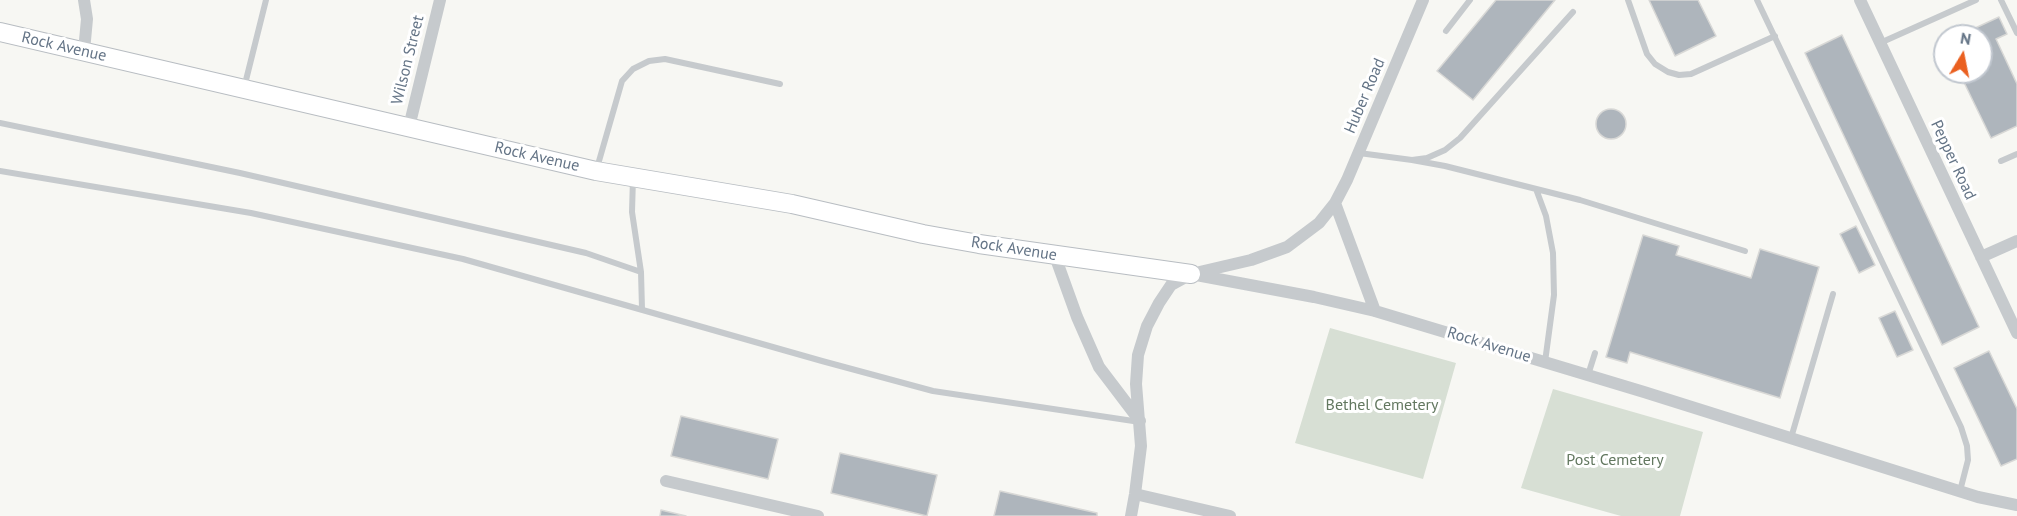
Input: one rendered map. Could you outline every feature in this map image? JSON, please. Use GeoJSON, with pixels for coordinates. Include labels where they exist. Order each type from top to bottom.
{"type":"FeatureCollection","features":[{"type":"Feature","properties":{"kind":"street"},"geometry":{"type":"LineString","coordinates":[[84,0],[87,18],[84,51]]}},
{"type":"Feature","properties":{"kind":"street","name":"Wilson Street"},"geometry":{"type":"LineString","coordinates":[[409,127],[440,0]]}},
{"type":"Feature","properties":{"kind":"street","name":"Huber Road"},"geometry":{"type":"LineString","coordinates":[[1191,274],[1251,260],[1287,247],[1319,223],[1335,203],[1359,153],[1423,0]]}},
{"type":"Feature","properties":{"kind":"street","name":"Pepper Road"},"geometry":{"type":"LineString","coordinates":[[1860,0],[2017,333]]}},
{"type":"Feature","properties":{"kind":"street","name":"Rock Avenue"},"geometry":{"type":"LineString","coordinates":[[0,32],[596,171],[792,204],[923,234],[1055,256],[1191,274],[1375,311],[1978,497],[2017,505]]}},
{"type":"Feature","properties":{"kind":"street"},"geometry":{"type":"LineString","coordinates":[[1335,203],[1375,311]]}},
{"type":"Feature","properties":{"kind":"street"},"geometry":{"type":"LineString","coordinates":[[1981,257],[2017,241]]}},
{"type":"Feature","properties":{"kind":"street"},"geometry":{"type":"LineString","coordinates":[[1055,256],[1077,317],[1099,367],[1140,422]]}},
{"type":"Feature","properties":{"kind":"street"},"geometry":{"type":"LineString","coordinates":[[1131,516],[1140,446],[1136,384],[1138,355],[1147,326],[1159,303],[1171,285],[1191,274]]}},
{"type":"Feature","properties":{"kind":"street"},"geometry":{"type":"LineString","coordinates":[[666,481],[818,516]]}},
{"type":"Feature","properties":{"kind":"street"},"geometry":{"type":"LineString","coordinates":[[1135,494],[1230,516]]}},
{"type":"Feature","properties":{"kind":"lane"},"geometry":{"type":"LineString","coordinates":[[244,89],[266,0]]}},
{"type":"Feature","properties":{"kind":"lane"},"geometry":{"type":"LineString","coordinates":[[1446,31],[1470,0]]}},
{"type":"Feature","properties":{"kind":"lane"},"geometry":{"type":"LineString","coordinates":[[1628,0],[1647,54],[1655,64],[1668,72],[1679,75],[1691,74],[1775,36]]}},
{"type":"Feature","properties":{"kind":"lane"},"geometry":{"type":"LineString","coordinates":[[1757,0],[1961,427],[1968,446],[1968,460],[1960,491]]}},
{"type":"Feature","properties":{"kind":"lane"},"geometry":{"type":"LineString","coordinates":[[1880,43],[1976,0]]}},
{"type":"Feature","properties":{"kind":"lane"},"geometry":{"type":"LineString","coordinates":[[2001,0],[2017,33]]}},
{"type":"Feature","properties":{"kind":"lane"},"geometry":{"type":"LineString","coordinates":[[1412,160],[1427,158],[1445,150],[1460,138],[1573,12]]}},
{"type":"Feature","properties":{"kind":"lane"},"geometry":{"type":"LineString","coordinates":[[596,171],[622,81],[633,69],[649,61],[665,59],[780,84]]}},
{"type":"Feature","properties":{"kind":"lane"},"geometry":{"type":"LineString","coordinates":[[0,123],[240,173],[575,250],[641,272]]}},
{"type":"Feature","properties":{"kind":"lane"},"geometry":{"type":"LineString","coordinates":[[1359,153],[1445,166],[1580,200],[1745,251]]}},
{"type":"Feature","properties":{"kind":"lane"},"geometry":{"type":"LineString","coordinates":[[2001,161],[2017,154]]}},
{"type":"Feature","properties":{"kind":"lane"},"geometry":{"type":"LineString","coordinates":[[0,171],[251,213],[463,259],[933,391],[1140,422]]}},
{"type":"Feature","properties":{"kind":"lane"},"geometry":{"type":"LineString","coordinates":[[633,178],[632,212],[641,272],[642,309]]}},
{"type":"Feature","properties":{"kind":"lane"},"geometry":{"type":"LineString","coordinates":[[1536,189],[1546,216],[1553,253],[1554,295],[1545,362]]}},
{"type":"Feature","properties":{"kind":"lane"},"geometry":{"type":"LineString","coordinates":[[1791,438],[1833,294]]}},
{"type":"Feature","properties":{"kind":"lane"},"geometry":{"type":"LineString","coordinates":[[1588,375],[1595,353]]}},
{"type":"Feature","properties":{"kind":"green space","name":"Bethel Cemetery"},"geometry":{"type":"Polygon","coordinates":[[[1330,328],[1456,363],[1423,479],[1295,443],[1330,328]]]}},
{"type":"Feature","properties":{"kind":"green space","name":"Post Cemetery"},"geometry":{"type":"Polygon","coordinates":[[[1553,389],[1703,432],[1680,516],[1621,516],[1521,488],[1553,389]]]}},
{"type":"Feature","properties":{"kind":"building"},"geometry":{"type":"Polygon","coordinates":[[[1496,0],[1555,0],[1473,100],[1437,71],[1496,0]]]}},
{"type":"Feature","properties":{"kind":"building"},"geometry":{"type":"Polygon","coordinates":[[[1649,0],[1698,0],[1716,36],[1675,56],[1649,0]]]}},
{"type":"Feature","properties":{"kind":"building"},"geometry":{"type":"Polygon","coordinates":[[[1999,17],[2007,34],[1996,39],[2017,84],[2017,126],[1991,138],[1965,84],[1993,84],[1993,24],[1984,24],[1999,17]]]}},
{"type":"Feature","properties":{"kind":"building"},"geometry":{"type":"Polygon","coordinates":[[[1842,35],[1979,327],[1942,345],[1805,53],[1842,35]]]}},
{"type":"Feature","properties":{"kind":"building"},"geometry":{"type":"Polygon","coordinates":[[[1611,109],[1622,113],[1626,124],[1622,135],[1611,139],[1600,135],[1596,124],[1600,113],[1611,109]]]}},
{"type":"Feature","properties":{"kind":"building"},"geometry":{"type":"Polygon","coordinates":[[[1856,226],[1875,265],[1859,273],[1840,234],[1856,226]]]}},
{"type":"Feature","properties":{"kind":"building"},"geometry":{"type":"Polygon","coordinates":[[[1643,235],[1679,246],[1676,255],[1751,278],[1760,249],[1819,267],[1780,398],[1630,352],[1627,363],[1606,357],[1643,235]]]}},
{"type":"Feature","properties":{"kind":"building"},"geometry":{"type":"Polygon","coordinates":[[[1895,311],[1913,350],[1897,357],[1879,318],[1895,311]]]}},
{"type":"Feature","properties":{"kind":"building"},"geometry":{"type":"Polygon","coordinates":[[[1989,351],[2017,409],[2017,459],[2001,466],[1954,368],[1989,351]]]}},
{"type":"Feature","properties":{"kind":"building"},"geometry":{"type":"Polygon","coordinates":[[[681,416],[778,439],[768,479],[671,456],[681,416]]]}},
{"type":"Feature","properties":{"kind":"building"},"geometry":{"type":"Polygon","coordinates":[[[840,453],[937,475],[927,516],[831,493],[840,453]]]}},
{"type":"Feature","properties":{"kind":"building"},"geometry":{"type":"Polygon","coordinates":[[[1000,491],[1097,513],[1097,516],[994,516],[1000,491]]]}},
{"type":"Feature","properties":{"kind":"building"},"geometry":{"type":"Polygon","coordinates":[[[661,510],[686,516],[660,516],[661,510]]]}}]}
